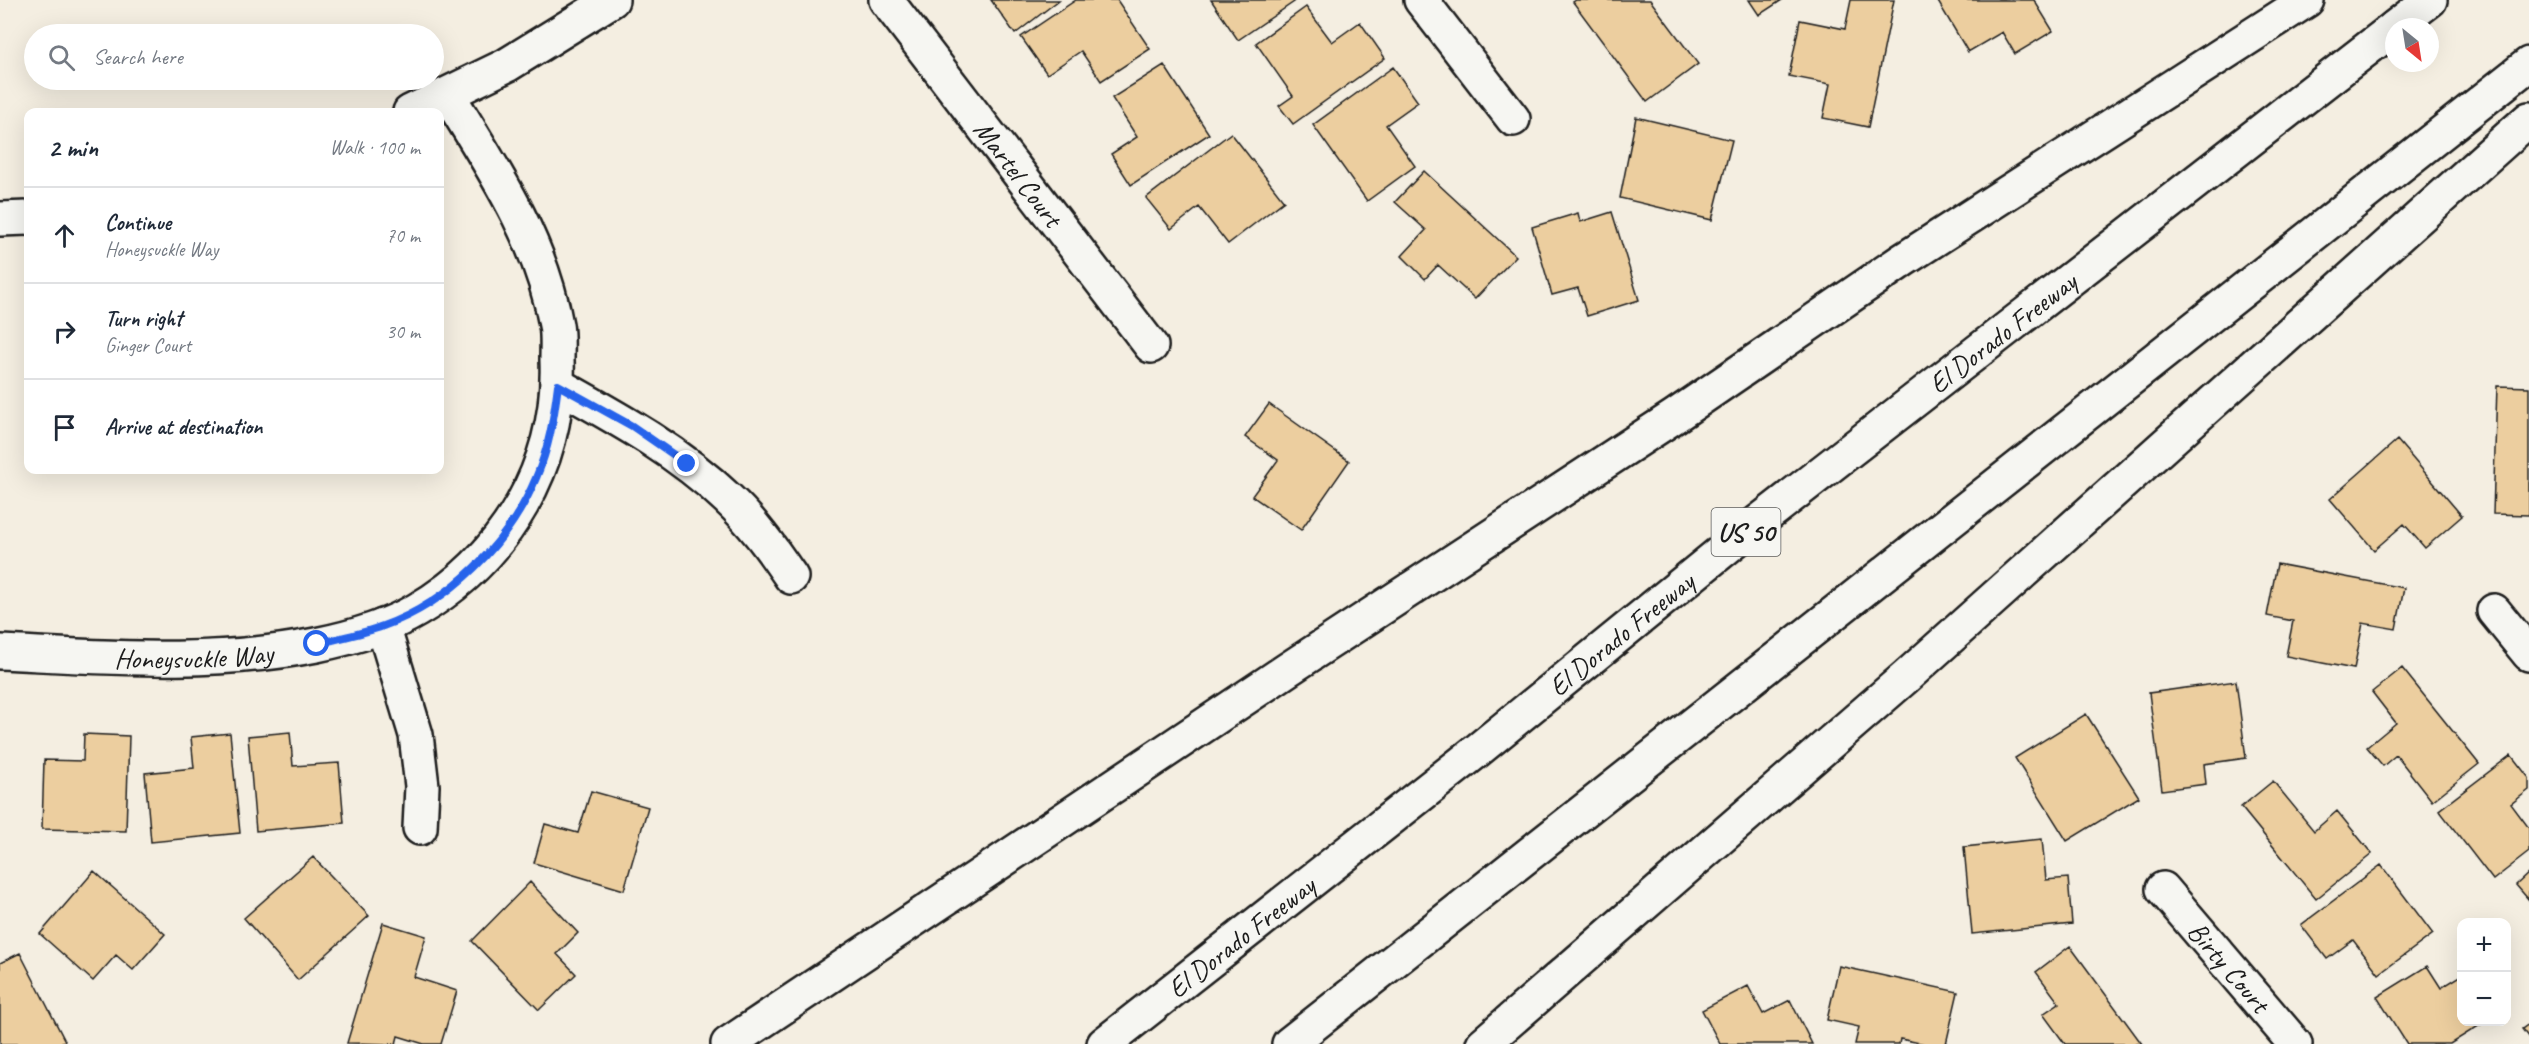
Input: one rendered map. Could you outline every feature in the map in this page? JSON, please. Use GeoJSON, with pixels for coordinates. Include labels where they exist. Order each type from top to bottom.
{"type":"FeatureCollection","features":[{"type":"Feature","properties":{"kind":"main road"},"geometry":{"type":"LineString","coordinates":[[419,108],[507,65],[612,0]]}},
{"type":"Feature","properties":{"kind":"main road","name":"Martel Court"},"geometry":{"type":"LineString","coordinates":[[886,0],[1151,346]]}},
{"type":"Feature","properties":{"kind":"main road"},"geometry":{"type":"LineString","coordinates":[[1421,0],[1513,119]]}},
{"type":"Feature","properties":{"kind":"main road"},"geometry":{"type":"LineString","coordinates":[[728,1044],[1287,669],[1675,416],[1903,260],[2307,0]]}},
{"type":"Feature","properties":{"kind":"main road","name":"El Dorado Freeway"},"geometry":{"type":"LineString","coordinates":[[2406,18],[2430,0]]}},
{"type":"Feature","properties":{"kind":"main road","name":"El Dorado Freeway"},"geometry":{"type":"LineString","coordinates":[[1104,1044],[1473,754],[1772,511],[2385,34]]}},
{"type":"Feature","properties":{"kind":"main road"},"geometry":{"type":"LineString","coordinates":[[1289,1044],[2529,64]]}},
{"type":"Feature","properties":{"kind":"main road","name":"Honeysuckle Way"},"geometry":{"type":"LineString","coordinates":[[0,652],[177,661],[264,653],[317,644],[383,626],[416,611],[456,584],[491,550],[512,522],[536,478],[552,432],[558,385],[556,326],[542,269],[513,202],[448,95]]}},
{"type":"Feature","properties":{"kind":"main road"},"geometry":{"type":"LineString","coordinates":[[1483,1044],[1916,668],[2529,119]]}},
{"type":"Feature","properties":{"kind":"main road"},"geometry":{"type":"LineString","coordinates":[[0,219],[24,218]]}},
{"type":"Feature","properties":{"kind":"main road"},"geometry":{"type":"LineString","coordinates":[[558,385],[632,426],[687,464],[727,498],[765,538],[791,577]]}},
{"type":"Feature","properties":{"kind":"main road"},"geometry":{"type":"LineString","coordinates":[[2494,611],[2529,654]]}},
{"type":"Feature","properties":{"kind":"main road"},"geometry":{"type":"LineString","coordinates":[[383,626],[416,735],[422,786],[420,828]]}},
{"type":"Feature","properties":{"kind":"main road","name":"Birty Court"},"geometry":{"type":"LineString","coordinates":[[2163,890],[2295,1044]]}},
{"type":"Feature","properties":{"kind":"building"},"geometry":{"type":"Polygon","coordinates":[[[991,0],[1059,0],[1015,34],[991,0]]]}},
{"type":"Feature","properties":{"kind":"building"},"geometry":{"type":"Polygon","coordinates":[[[1076,0],[1117,0],[1150,49],[1101,81],[1081,51],[1047,74],[1021,37],[1076,0]]]}},
{"type":"Feature","properties":{"kind":"building"},"geometry":{"type":"Polygon","coordinates":[[[1211,0],[1293,0],[1294,2],[1238,40],[1211,0]]]}},
{"type":"Feature","properties":{"kind":"building"},"geometry":{"type":"Polygon","coordinates":[[[1576,0],[1650,0],[1698,64],[1647,102],[1573,2],[1576,0]]]}},
{"type":"Feature","properties":{"kind":"building"},"geometry":{"type":"Polygon","coordinates":[[[1749,0],[1782,0],[1759,15],[1749,0]]]}},
{"type":"Feature","properties":{"kind":"building"},"geometry":{"type":"Polygon","coordinates":[[[1851,0],[1894,0],[1868,127],[1823,118],[1830,84],[1789,76],[1800,20],[1845,29],[1851,0]]]}},
{"type":"Feature","properties":{"kind":"building"},"geometry":{"type":"Polygon","coordinates":[[[1937,0],[2034,0],[2053,31],[2015,54],[2002,32],[1968,52],[1937,0]]]}},
{"type":"Feature","properties":{"kind":"building"},"geometry":{"type":"Polygon","coordinates":[[[1306,7],[1332,42],[1360,22],[1385,58],[1293,124],[1279,106],[1293,96],[1256,43],[1306,7]]]}},
{"type":"Feature","properties":{"kind":"building"},"geometry":{"type":"Polygon","coordinates":[[[1164,65],[1209,134],[1131,185],[1111,154],[1137,137],[1112,98],[1164,65]]]}},
{"type":"Feature","properties":{"kind":"building"},"geometry":{"type":"Polygon","coordinates":[[[1393,67],[1418,102],[1386,125],[1415,166],[1367,201],[1313,125],[1393,67]]]}},
{"type":"Feature","properties":{"kind":"building"},"geometry":{"type":"Polygon","coordinates":[[[1636,117],[1732,140],[1712,220],[1620,198],[1636,117]]]}},
{"type":"Feature","properties":{"kind":"building"},"geometry":{"type":"Polygon","coordinates":[[[1231,133],[1284,201],[1228,244],[1199,207],[1171,229],[1146,198],[1231,133]]]}},
{"type":"Feature","properties":{"kind":"building"},"geometry":{"type":"Polygon","coordinates":[[[1424,171],[1516,256],[1475,299],[1438,265],[1425,279],[1402,256],[1426,230],[1395,202],[1424,171]]]}},
{"type":"Feature","properties":{"kind":"building"},"geometry":{"type":"Polygon","coordinates":[[[1612,212],[1639,300],[1587,316],[1578,288],[1552,295],[1532,227],[1578,213],[1580,222],[1612,212]]]}},
{"type":"Feature","properties":{"kind":"building"},"geometry":{"type":"Polygon","coordinates":[[[2497,386],[2529,387],[2529,515],[2493,514],[2497,386]]]}},
{"type":"Feature","properties":{"kind":"building"},"geometry":{"type":"Polygon","coordinates":[[[1269,404],[1349,461],[1301,530],[1252,496],[1278,460],[1245,437],[1269,404]]]}},
{"type":"Feature","properties":{"kind":"building"},"geometry":{"type":"Polygon","coordinates":[[[2397,440],[2462,516],[2425,548],[2404,524],[2374,550],[2330,499],[2397,440]]]}},
{"type":"Feature","properties":{"kind":"building"},"geometry":{"type":"Polygon","coordinates":[[[2277,564],[2404,588],[2396,629],[2363,623],[2354,669],[2286,656],[2293,621],[2267,616],[2277,564]]]}},
{"type":"Feature","properties":{"kind":"building"},"geometry":{"type":"Polygon","coordinates":[[[2402,668],[2479,764],[2432,801],[2396,755],[2383,766],[2367,747],[2396,723],[2372,692],[2402,668]]]}},
{"type":"Feature","properties":{"kind":"building"},"geometry":{"type":"Polygon","coordinates":[[[2236,681],[2246,758],[2204,764],[2206,784],[2162,790],[2149,693],[2236,681]]]}},
{"type":"Feature","properties":{"kind":"building"},"geometry":{"type":"Polygon","coordinates":[[[2086,714],[2139,797],[2067,841],[2015,758],[2086,714]]]}},
{"type":"Feature","properties":{"kind":"building"},"geometry":{"type":"Polygon","coordinates":[[[290,732],[293,766],[339,763],[344,823],[256,831],[248,736],[290,732]]]}},
{"type":"Feature","properties":{"kind":"building"},"geometry":{"type":"Polygon","coordinates":[[[230,733],[240,833],[151,842],[145,773],[194,768],[191,737],[230,733]]]}},
{"type":"Feature","properties":{"kind":"building"},"geometry":{"type":"Polygon","coordinates":[[[84,734],[129,736],[126,831],[42,829],[44,760],[83,761],[84,734]]]}},
{"type":"Feature","properties":{"kind":"building"},"geometry":{"type":"Polygon","coordinates":[[[2511,755],[2529,778],[2529,790],[2511,804],[2529,828],[2529,852],[2493,880],[2439,810],[2511,755]]]}},
{"type":"Feature","properties":{"kind":"building"},"geometry":{"type":"Polygon","coordinates":[[[2273,781],[2314,831],[2337,811],[2372,854],[2316,899],[2241,807],[2273,781]]]}},
{"type":"Feature","properties":{"kind":"building"},"geometry":{"type":"Polygon","coordinates":[[[591,791],[648,807],[624,890],[534,863],[545,824],[578,833],[591,791]]]}},
{"type":"Feature","properties":{"kind":"building"},"geometry":{"type":"Polygon","coordinates":[[[2042,839],[2046,880],[2068,878],[2072,924],[1972,934],[1964,847],[2042,839]]]}},
{"type":"Feature","properties":{"kind":"building"},"geometry":{"type":"Polygon","coordinates":[[[313,857],[369,916],[298,980],[244,918],[313,857]]]}},
{"type":"Feature","properties":{"kind":"building"},"geometry":{"type":"Polygon","coordinates":[[[2381,865],[2433,934],[2379,974],[2353,940],[2327,959],[2301,925],[2381,865]]]}},
{"type":"Feature","properties":{"kind":"building"},"geometry":{"type":"Polygon","coordinates":[[[94,871],[165,934],[133,970],[116,955],[93,981],[40,934],[94,871]]]}},
{"type":"Feature","properties":{"kind":"building"},"geometry":{"type":"Polygon","coordinates":[[[2529,873],[2529,900],[2516,885],[2529,873]]]}},
{"type":"Feature","properties":{"kind":"building"},"geometry":{"type":"Polygon","coordinates":[[[530,882],[578,933],[557,954],[576,974],[539,1010],[472,941],[530,882]]]}},
{"type":"Feature","properties":{"kind":"building"},"geometry":{"type":"Polygon","coordinates":[[[383,923],[426,936],[414,977],[457,991],[441,1044],[424,1044],[398,1036],[396,1044],[347,1043],[383,923]]]}},
{"type":"Feature","properties":{"kind":"building"},"geometry":{"type":"Polygon","coordinates":[[[2070,946],[2142,1044],[2065,1044],[2043,1014],[2059,1003],[2036,972],[2070,946]]]}},
{"type":"Feature","properties":{"kind":"building"},"geometry":{"type":"Polygon","coordinates":[[[20,953],[65,1041],[58,1044],[0,1044],[0,963],[20,953]]]}},
{"type":"Feature","properties":{"kind":"building"},"geometry":{"type":"Polygon","coordinates":[[[1839,966],[1958,992],[1946,1044],[1925,1044],[1900,1039],[1899,1044],[1855,1044],[1859,1027],[1827,1020],[1839,966]]]}},
{"type":"Feature","properties":{"kind":"building"},"geometry":{"type":"Polygon","coordinates":[[[2427,966],[2441,988],[2457,978],[2457,1026],[2479,1026],[2450,1044],[2407,1044],[2377,997],[2427,966]]]}},
{"type":"Feature","properties":{"kind":"building"},"geometry":{"type":"Polygon","coordinates":[[[1748,986],[1763,1014],[1790,1000],[1812,1044],[1720,1044],[1702,1010],[1748,986]]]}},
{"type":"Feature","properties":{"kind":"building"},"geometry":{"type":"Polygon","coordinates":[[[2529,1024],[2529,1038],[2522,1029],[2529,1024]]]}},
{"type":"Feature","properties":{"kind":"route"},"geometry":{"type":"LineString","coordinates":[[317,644],[383,626],[416,611],[456,584],[491,550],[519,512],[536,478],[552,432],[558,385],[632,426],[687,464]]}}]}
